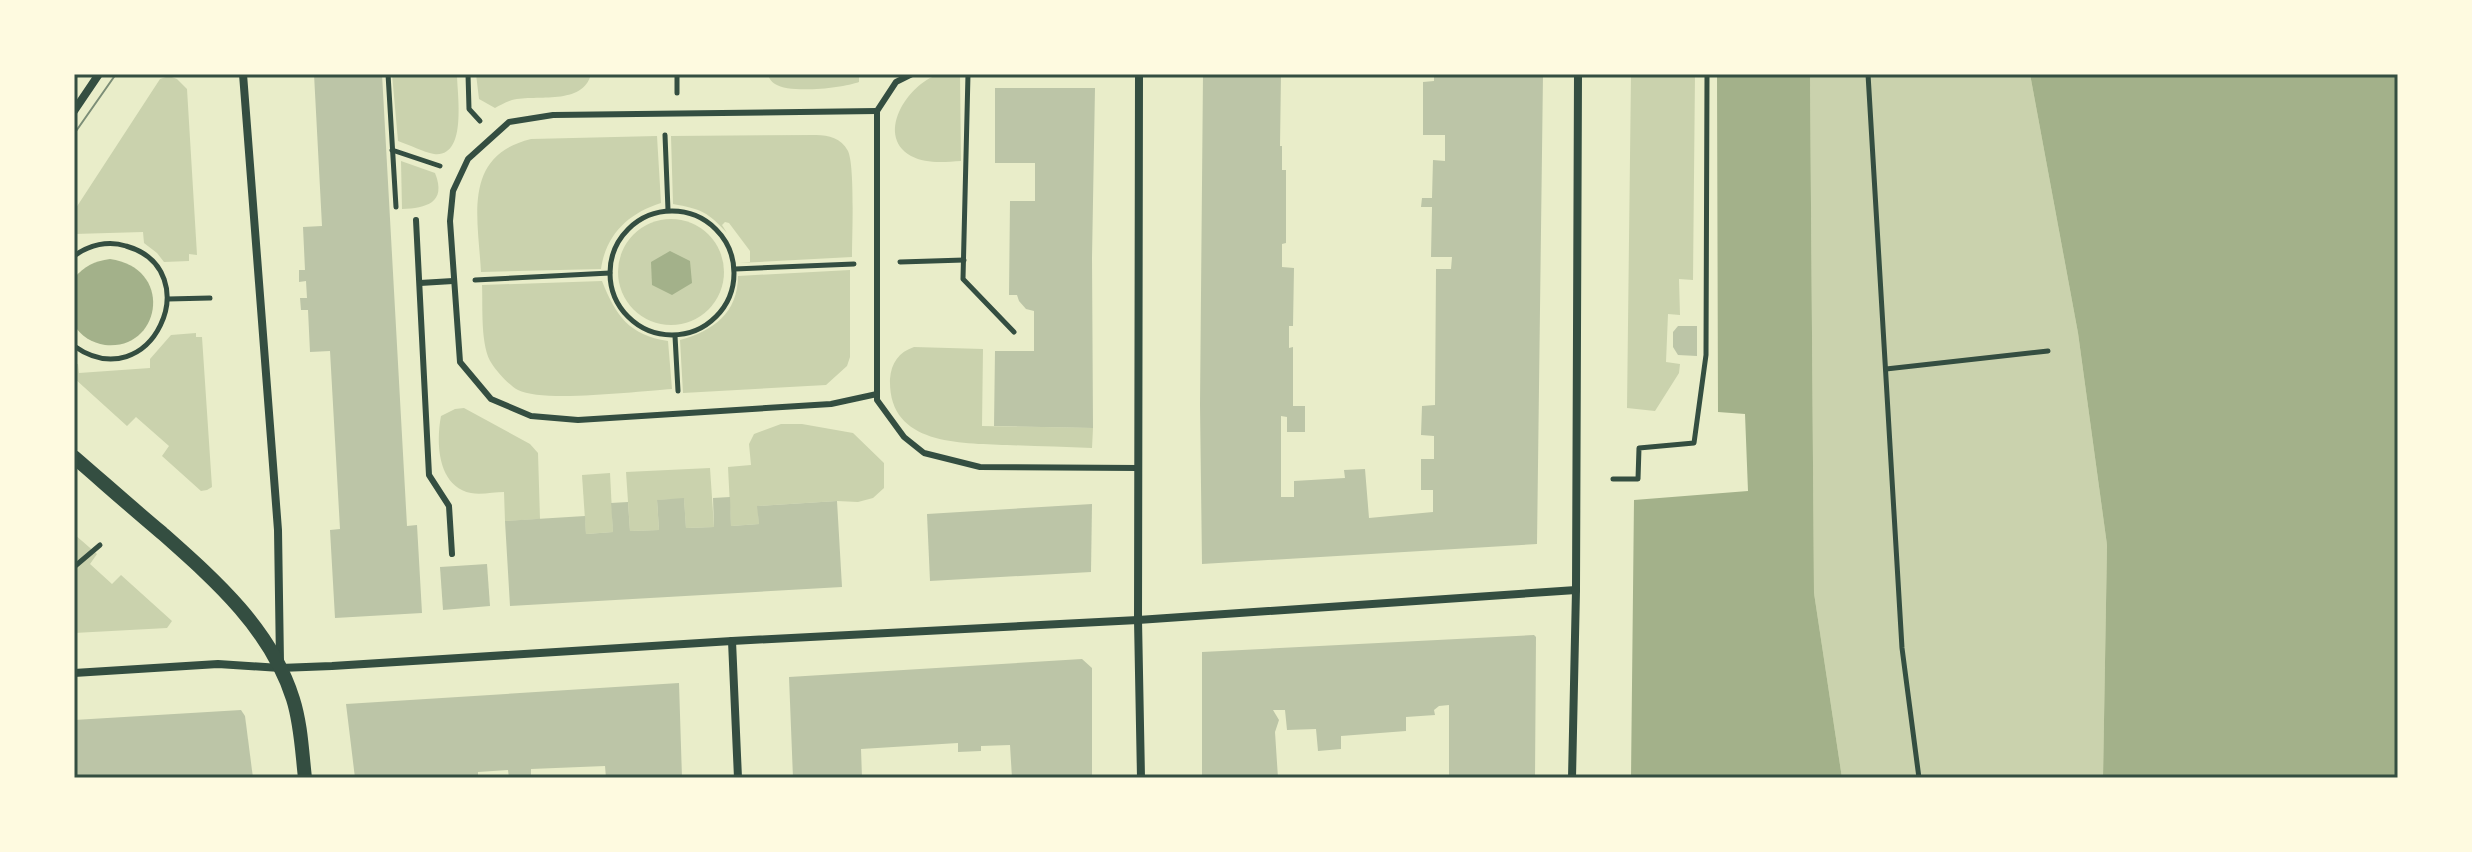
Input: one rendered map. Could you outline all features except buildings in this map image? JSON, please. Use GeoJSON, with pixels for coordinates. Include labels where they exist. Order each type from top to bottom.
{"type":"FeatureCollection","features":[{"type":"Feature","properties":{"kind":"street"},"geometry":{"type":"LineString","coordinates":[[74,111],[99,74]]}},
{"type":"Feature","properties":{"kind":"street"},"geometry":{"type":"LineString","coordinates":[[243,74],[278,530],[280,668]]}},
{"type":"Feature","properties":{"kind":"street"},"geometry":{"type":"LineString","coordinates":[[1139,74],[1138,620],[1141,778]]}},
{"type":"Feature","properties":{"kind":"street"},"geometry":{"type":"LineString","coordinates":[[1572,778],[1578,74]]}},
{"type":"Feature","properties":{"kind":"street"},"geometry":{"type":"LineString","coordinates":[[74,457],[196,564],[239,605],[257,629],[280,668],[294,701],[305,778]]}},
{"type":"Feature","properties":{"kind":"street"},"geometry":{"type":"LineString","coordinates":[[74,673],[218,664],[280,668],[1138,620],[1576,590]]}},
{"type":"Feature","properties":{"kind":"street"},"geometry":{"type":"LineString","coordinates":[[732,641],[738,778]]}},
{"type":"Feature","properties":{"kind":"lane"},"geometry":{"type":"LineString","coordinates":[[912,74],[896,82],[877,111],[877,400],[904,437],[924,453],[980,467],[1139,468]]}},
{"type":"Feature","properties":{"kind":"lane"},"geometry":{"type":"LineString","coordinates":[[877,111],[553,115],[509,122],[468,159],[453,191],[450,221],[460,362],[491,399],[531,416],[578,420],[831,404],[877,394]]}},
{"type":"Feature","properties":{"kind":"lane"},"geometry":{"type":"LineString","coordinates":[[416,220],[429,475],[449,506],[452,554]]}},
{"type":"Feature","properties":{"kind":"lane"},"geometry":{"type":"LineString","coordinates":[[420,283],[453,281]]}},
{"type":"Feature","properties":{"kind":"path"},"geometry":{"type":"LineString","coordinates":[[468,74],[469,109],[493,136]]}},
{"type":"Feature","properties":{"kind":"path"},"geometry":{"type":"LineString","coordinates":[[968,74],[963,279],[1014,332]]}},
{"type":"Feature","properties":{"kind":"path"},"geometry":{"type":"LineString","coordinates":[[1613,479],[1638,479],[1639,448],[1694,443],[1706,355],[1707,74]]}},
{"type":"Feature","properties":{"kind":"path"},"geometry":{"type":"LineString","coordinates":[[1868,74],[1902,648],[1919,778]]}},
{"type":"Feature","properties":{"kind":"path"},"geometry":{"type":"LineString","coordinates":[[665,113],[668,210]]}},
{"type":"Feature","properties":{"kind":"path"},"geometry":{"type":"LineString","coordinates":[[392,150],[462,173]]}},
{"type":"Feature","properties":{"kind":"path"},"geometry":{"type":"LineString","coordinates":[[668,210],[688,212],[706,220],[721,233],[731,250],[735,269],[733,289],[725,307],[712,321],[695,332],[675,336],[655,333],[637,325],[617,302],[610,273],[612,255],[620,237],[641,219],[668,210]]}},
{"type":"Feature","properties":{"kind":"path"},"geometry":{"type":"LineString","coordinates":[[74,256],[104,243],[130,247],[142,253],[161,273],[168,299],[163,323],[157,333],[150,343],[129,355],[105,358],[74,346]]}},
{"type":"Feature","properties":{"kind":"path"},"geometry":{"type":"LineString","coordinates":[[735,269],[964,260]]}},
{"type":"Feature","properties":{"kind":"path"},"geometry":{"type":"LineString","coordinates":[[453,281],[610,273]]}},
{"type":"Feature","properties":{"kind":"path"},"geometry":{"type":"LineString","coordinates":[[168,299],[210,298]]}},
{"type":"Feature","properties":{"kind":"path"},"geometry":{"type":"LineString","coordinates":[[675,336],[679,413]]}},
{"type":"Feature","properties":{"kind":"path"},"geometry":{"type":"LineString","coordinates":[[1886,369],[2048,351]]}},
{"type":"Feature","properties":{"kind":"path"},"geometry":{"type":"LineString","coordinates":[[74,567],[100,545]]}},
{"type":"Feature","properties":{"kind":"shaded area"},"geometry":{"type":"Polygon","coordinates":[[[392,74],[457,74],[458,123],[452,146],[445,153],[430,153],[398,141],[392,74]]]}},
{"type":"Feature","properties":{"kind":"shaded area"},"geometry":{"type":"Polygon","coordinates":[[[476,74],[591,74],[579,91],[569,95],[522,98],[495,108],[479,99],[476,74]]]}},
{"type":"Feature","properties":{"kind":"shaded area"},"geometry":{"type":"Polygon","coordinates":[[[767,74],[859,74],[859,82],[829,88],[792,89],[775,84],[767,74]]]}},
{"type":"Feature","properties":{"kind":"shaded area"},"geometry":{"type":"Polygon","coordinates":[[[941,74],[960,74],[961,161],[917,159],[900,146],[895,135],[900,109],[908,97],[918,86],[941,74]]]}},
{"type":"Feature","properties":{"kind":"shaded area"},"geometry":{"type":"Polygon","coordinates":[[[1631,74],[1695,74],[1693,280],[1679,279],[1680,315],[1668,314],[1666,362],[1680,364],[1679,373],[1655,411],[1627,408],[1631,74]]]}},
{"type":"Feature","properties":{"kind":"shaded area"},"geometry":{"type":"Polygon","coordinates":[[[1717,74],[1810,74],[1814,593],[1842,778],[1631,778],[1634,500],[1748,491],[1745,414],[1718,412],[1717,74]]]}},
{"type":"Feature","properties":{"kind":"shaded area"},"geometry":{"type":"Polygon","coordinates":[[[1810,74],[2030,74],[2078,333],[2107,545],[2103,778],[1842,778],[1814,593],[1810,74]]]}},
{"type":"Feature","properties":{"kind":"shaded area"},"geometry":{"type":"Polygon","coordinates":[[[2030,74],[2398,74],[2398,778],[2103,778],[2107,545],[2078,333],[2030,74]]]}},
{"type":"Feature","properties":{"kind":"shaded area"},"geometry":{"type":"Polygon","coordinates":[[[169,76],[187,89],[197,255],[189,254],[189,261],[164,262],[144,243],[143,232],[74,234],[74,211],[160,79],[169,76]]]}},
{"type":"Feature","properties":{"kind":"shaded area"},"geometry":{"type":"Polygon","coordinates":[[[821,135],[842,143],[848,151],[852,171],[852,257],[739,263],[750,262],[750,251],[729,223],[722,225],[727,233],[703,212],[673,204],[671,136],[821,135]]]}},
{"type":"Feature","properties":{"kind":"shaded area"},"geometry":{"type":"Polygon","coordinates":[[[657,136],[661,203],[629,219],[621,227],[608,245],[601,269],[481,272],[477,210],[479,191],[484,174],[494,159],[509,147],[531,139],[657,136]]]}},
{"type":"Feature","properties":{"kind":"shaded area"},"geometry":{"type":"Polygon","coordinates":[[[401,161],[435,173],[438,191],[432,202],[402,209],[401,161]]]}},
{"type":"Feature","properties":{"kind":"shaded area"},"geometry":{"type":"Polygon","coordinates":[[[671,219],[691,223],[708,235],[720,252],[724,272],[720,292],[708,309],[691,321],[671,325],[651,321],[634,309],[622,292],[618,272],[622,252],[634,235],[651,223],[671,219]]]}},
{"type":"Feature","properties":{"kind":"shaded area"},"geometry":{"type":"Polygon","coordinates":[[[670,251],[690,261],[692,283],[672,295],[652,285],[651,262],[670,251]]]}},
{"type":"Feature","properties":{"kind":"shaded area"},"geometry":{"type":"Polygon","coordinates":[[[110,259],[131,266],[145,277],[152,292],[153,308],[148,323],[139,335],[124,343],[105,345],[87,338],[74,325],[74,278],[90,265],[110,259]]]}},
{"type":"Feature","properties":{"kind":"shaded area"},"geometry":{"type":"Polygon","coordinates":[[[850,270],[850,357],[847,366],[826,385],[683,393],[680,340],[713,326],[721,318],[734,300],[738,276],[850,270]]]}},
{"type":"Feature","properties":{"kind":"shaded area"},"geometry":{"type":"Polygon","coordinates":[[[602,281],[626,322],[643,334],[668,341],[672,389],[548,396],[518,390],[500,375],[486,348],[482,285],[602,281]]]}},
{"type":"Feature","properties":{"kind":"shaded area"},"geometry":{"type":"Polygon","coordinates":[[[196,333],[196,337],[202,337],[212,487],[201,491],[162,456],[169,446],[136,417],[127,426],[74,378],[74,364],[78,364],[79,373],[150,368],[150,359],[171,335],[196,333]]]}},
{"type":"Feature","properties":{"kind":"shaded area"},"geometry":{"type":"Polygon","coordinates":[[[914,347],[983,349],[982,426],[1093,428],[1092,448],[948,441],[913,428],[901,417],[892,401],[890,379],[897,359],[914,347]]]}},
{"type":"Feature","properties":{"kind":"shaded area"},"geometry":{"type":"Polygon","coordinates":[[[464,408],[530,444],[538,453],[540,519],[505,521],[504,492],[471,493],[451,482],[439,450],[441,416],[464,408]]]}},
{"type":"Feature","properties":{"kind":"shaded area"},"geometry":{"type":"Polygon","coordinates":[[[781,424],[802,424],[853,433],[884,463],[884,488],[873,498],[858,502],[758,506],[759,524],[731,526],[728,467],[751,465],[749,444],[754,434],[781,424]]]}},
{"type":"Feature","properties":{"kind":"shaded area"},"geometry":{"type":"Polygon","coordinates":[[[710,468],[714,527],[686,528],[684,499],[657,500],[659,530],[630,531],[626,472],[710,468]]]}},
{"type":"Feature","properties":{"kind":"shaded area"},"geometry":{"type":"Polygon","coordinates":[[[610,473],[613,532],[586,534],[582,475],[610,473]]]}},
{"type":"Feature","properties":{"kind":"shaded area"},"geometry":{"type":"Polygon","coordinates":[[[74,534],[97,554],[90,564],[112,584],[121,575],[172,621],[167,628],[74,633],[74,534]]]}},
{"type":"Feature","properties":{"kind":"tram line"},"geometry":{"type":"LineString","coordinates":[[74,81],[78,74]]}},
{"type":"Feature","properties":{"kind":"tram line"},"geometry":{"type":"LineString","coordinates":[[74,134],[116,74]]}}]}
